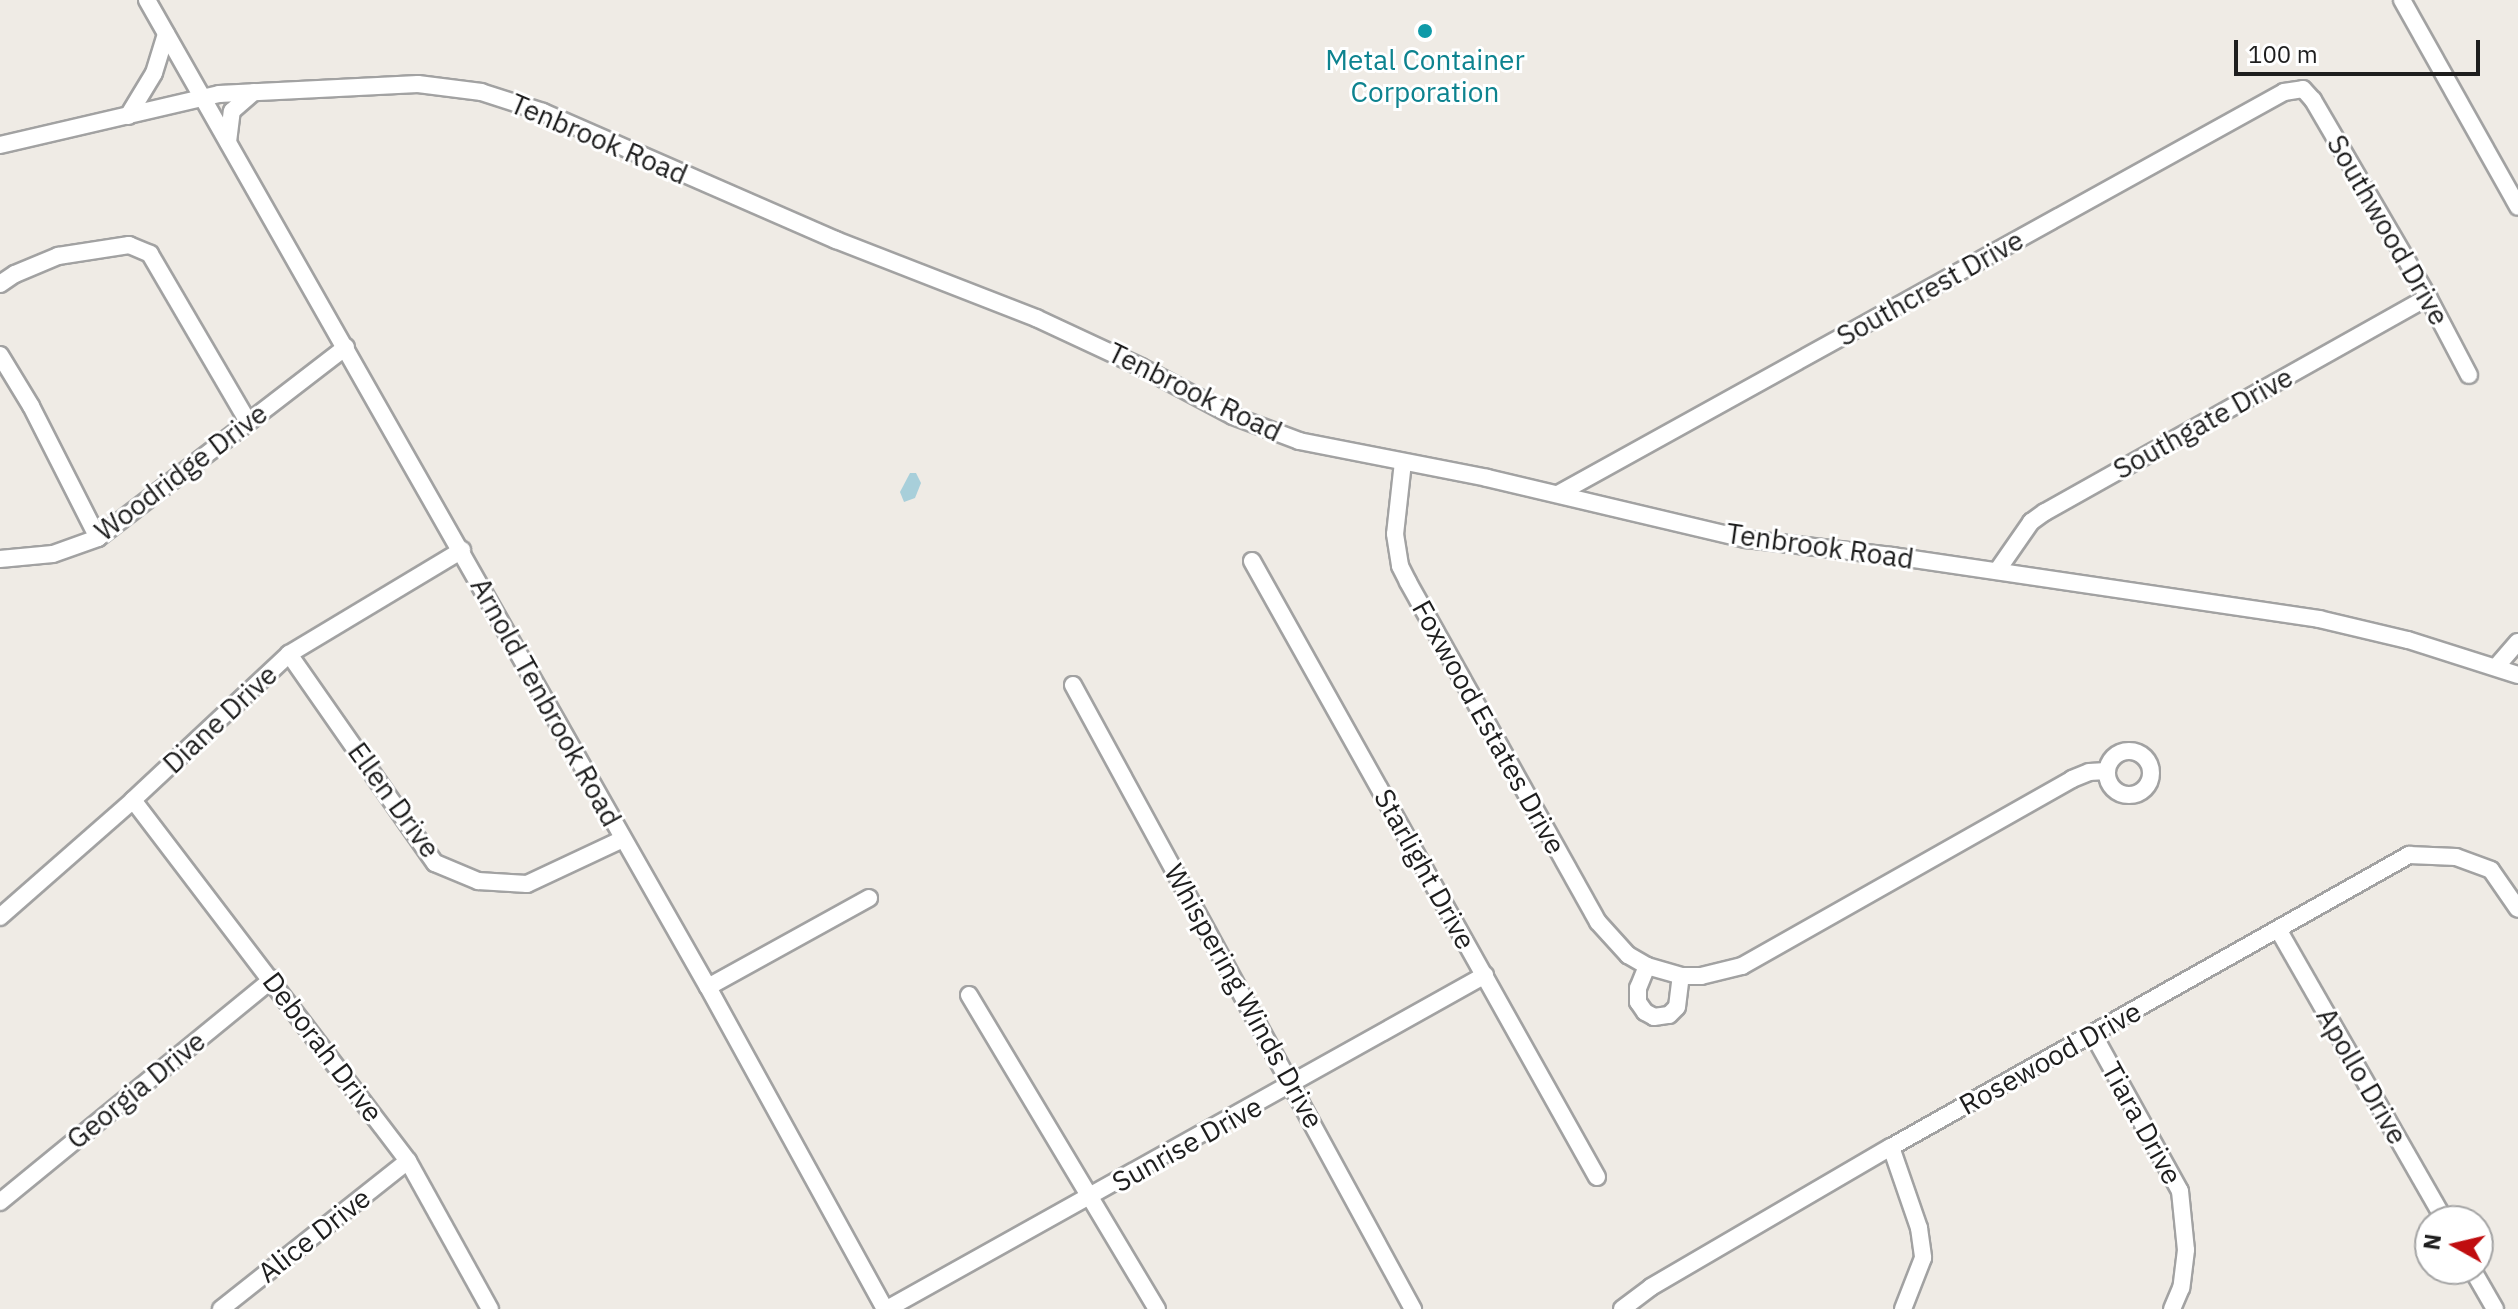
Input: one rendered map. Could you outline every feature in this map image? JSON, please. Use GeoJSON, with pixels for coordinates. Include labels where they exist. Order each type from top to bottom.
{"type":"FeatureCollection","features":[{"type":"Feature","properties":{"kind":"street","name":"Arnold Tenbrook Road"},"geometry":{"type":"LineString","coordinates":[[147,0],[462,550],[886,1309]]}},
{"type":"Feature","properties":{"kind":"street"},"geometry":{"type":"LineString","coordinates":[[2402,0],[2518,207]]}},
{"type":"Feature","properties":{"kind":"street"},"geometry":{"type":"LineString","coordinates":[[128,116],[154,73],[166,34]]}},
{"type":"Feature","properties":{"kind":"street","name":"Tenbrook Road"},"geometry":{"type":"LineString","coordinates":[[0,145],[201,98],[257,91],[418,84],[464,89],[512,100],[836,240],[1036,318],[1265,430],[1315,445],[1558,494],[1746,539],[1997,571],[2319,619],[2408,640],[2518,675]]}},
{"type":"Feature","properties":{"kind":"street","name":"Southwood Drive"},"geometry":{"type":"LineString","coordinates":[[2303,89],[2313,100],[2428,297],[2469,375]]}},
{"type":"Feature","properties":{"kind":"street","name":"Southcrest Drive"},"geometry":{"type":"LineString","coordinates":[[1558,494],[2284,92],[2303,89]]}},
{"type":"Feature","properties":{"kind":"street"},"geometry":{"type":"LineString","coordinates":[[228,144],[232,111],[257,91]]}},
{"type":"Feature","properties":{"kind":"street"},"geometry":{"type":"LineString","coordinates":[[0,284],[15,274],[58,256],[129,245],[150,254],[248,422]]}},
{"type":"Feature","properties":{"kind":"street","name":"Southgate Drive"},"geometry":{"type":"LineString","coordinates":[[1997,571],[2031,522],[2045,512],[2428,297]]}},
{"type":"Feature","properties":{"kind":"street","name":"Woodridge Drive"},"geometry":{"type":"LineString","coordinates":[[0,559],[53,554],[98,538],[346,347]]}},
{"type":"Feature","properties":{"kind":"street"},"geometry":{"type":"LineString","coordinates":[[0,355],[31,406],[98,538]]}},
{"type":"Feature","properties":{"kind":"street","name":"Foxwood Estates Drive"},"geometry":{"type":"LineString","coordinates":[[1403,462],[1395,534],[1400,566],[1598,922],[1620,948],[1647,966],[1681,976],[1725,972],[1742,966],[2072,779],[2089,772],[2107,771]]}},
{"type":"Feature","properties":{"kind":"street","name":"Diane Drive"},"geometry":{"type":"LineString","coordinates":[[0,917],[133,800],[289,654],[462,550]]}},
{"type":"Feature","properties":{"kind":"street","name":"Starlight Drive"},"geometry":{"type":"LineString","coordinates":[[1252,561],[1597,1177]]}},
{"type":"Feature","properties":{"kind":"street"},"geometry":{"type":"LineString","coordinates":[[2496,667],[2518,642]]}},
{"type":"Feature","properties":{"kind":"street","name":"Ellen Drive"},"geometry":{"type":"LineString","coordinates":[[289,654],[435,863],[478,881],[527,884],[623,839]]}},
{"type":"Feature","properties":{"kind":"street","name":"Whispering Winds Drive"},"geometry":{"type":"LineString","coordinates":[[1073,685],[1413,1309]]}},
{"type":"Feature","properties":{"kind":"street","name":"Deborah Drive"},"geometry":{"type":"LineString","coordinates":[[133,800],[408,1161],[490,1309]]}},
{"type":"Feature","properties":{"kind":"street","name":"Rosewood Drive"},"geometry":{"type":"LineString","coordinates":[[1622,1309],[1651,1287],[1891,1147],[2409,855],[2456,857],[2491,870],[2518,909]]}},
{"type":"Feature","properties":{"kind":"street"},"geometry":{"type":"LineString","coordinates":[[708,987],[869,898]]}},
{"type":"Feature","properties":{"kind":"street","name":"Apollo Drive"},"geometry":{"type":"LineString","coordinates":[[2279,931],[2436,1205]]}},
{"type":"Feature","properties":{"kind":"street"},"geometry":{"type":"LineString","coordinates":[[1647,966],[1638,988],[1638,1002],[1645,1012],[1654,1017],[1669,1015],[1677,1007],[1681,976]]}},
{"type":"Feature","properties":{"kind":"street","name":"Sunrise Drive"},"geometry":{"type":"LineString","coordinates":[[886,1309],[1091,1198],[1485,975]]}},
{"type":"Feature","properties":{"kind":"street","name":"Georgia Drive"},"geometry":{"type":"LineString","coordinates":[[0,1202],[272,979]]}},
{"type":"Feature","properties":{"kind":"street"},"geometry":{"type":"LineString","coordinates":[[969,995],[1157,1309]]}},
{"type":"Feature","properties":{"kind":"street","name":"Tiara Drive"},"geometry":{"type":"LineString","coordinates":[[2093,1034],[2180,1191],[2186,1250],[2181,1288],[2172,1309]]}},
{"type":"Feature","properties":{"kind":"street"},"geometry":{"type":"LineString","coordinates":[[1891,1147],[1919,1228],[1923,1258],[1903,1309]]}},
{"type":"Feature","properties":{"kind":"street","name":"Alice Drive"},"geometry":{"type":"LineString","coordinates":[[221,1309],[408,1161]]}},
{"type":"Feature","properties":{"kind":"street"},"geometry":{"type":"LineString","coordinates":[[2481,1285],[2495,1309]]}},
{"type":"Feature","properties":{"kind":"water"},"geometry":{"type":"Polygon","coordinates":[[[910,473],[916,473],[921,483],[915,498],[904,502],[900,492],[910,473]]]}},
{"type":"Feature","properties":{"kind":"place","name":"Metal Container Corporation"},"geometry":{"type":"Point","coordinates":[1425,31]}}]}
